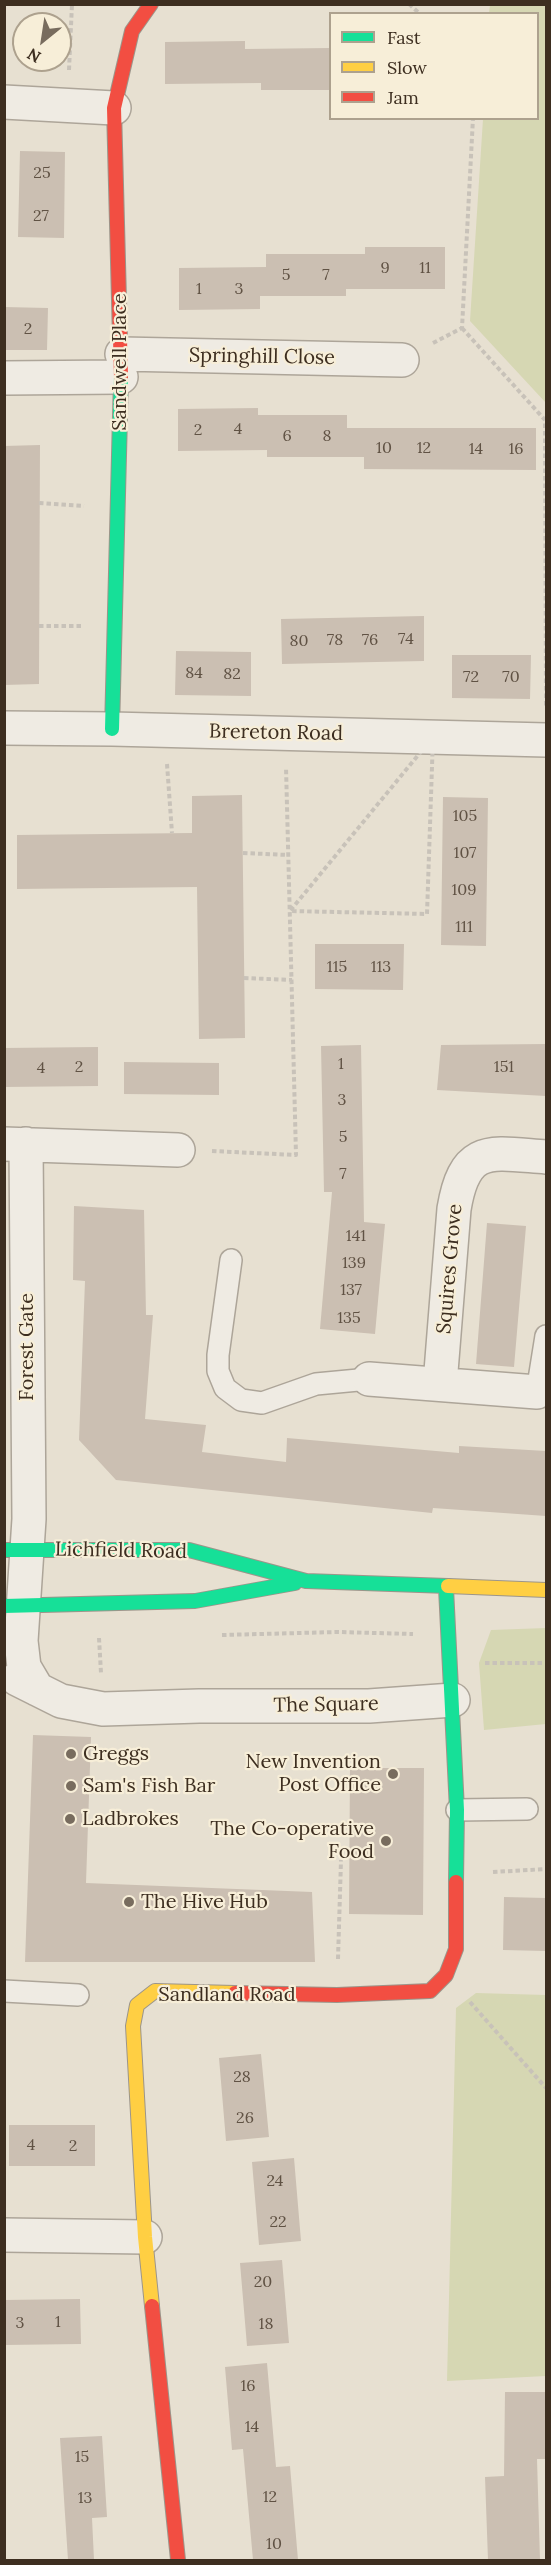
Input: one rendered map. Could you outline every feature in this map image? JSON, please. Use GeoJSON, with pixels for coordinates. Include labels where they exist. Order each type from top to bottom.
{"type":"FeatureCollection","features":[{"type":"Feature","properties":{"kind":"street","name":"Sandwell Place"},"geometry":{"type":"LineString","coordinates":[[112,729],[122,365],[114,108],[132,31],[151,4]]}},
{"type":"Feature","properties":{"kind":"street"},"geometry":{"type":"LineString","coordinates":[[4,102],[114,108]]}},
{"type":"Feature","properties":{"kind":"street","name":"Springhill Close"},"geometry":{"type":"LineString","coordinates":[[4,378],[122,365],[402,360]]}},
{"type":"Feature","properties":{"kind":"street","name":"Brereton Road"},"geometry":{"type":"LineString","coordinates":[[4,728],[546,740]]}},
{"type":"Feature","properties":{"kind":"street"},"geometry":{"type":"LineString","coordinates":[[15,1144],[178,1150]]}},
{"type":"Feature","properties":{"kind":"street","name":"Forest Gate"},"geometry":{"type":"LineString","coordinates":[[15,1144],[16,1550],[14,1605],[24,1667],[37,1689]]}},
{"type":"Feature","properties":{"kind":"street","name":"Squires Grove"},"geometry":{"type":"LineString","coordinates":[[440,1384],[454,1209],[458,1186],[467,1167],[481,1156],[504,1154],[546,1157]]}},
{"type":"Feature","properties":{"kind":"street"},"geometry":{"type":"LineString","coordinates":[[369,1379],[537,1392]]}},
{"type":"Feature","properties":{"kind":"street","name":"Lichfield Road"},"geometry":{"type":"LineString","coordinates":[[16,1550],[144,1552],[189,1550],[306,1581],[546,1590]]}},
{"type":"Feature","properties":{"kind":"street","name":"Lichfield Road"},"geometry":{"type":"LineString","coordinates":[[14,1605],[195,1601],[306,1581]]}},
{"type":"Feature","properties":{"kind":"street"},"geometry":{"type":"LineString","coordinates":[[446,1588],[457,1810],[456,1949],[446,1975]]}},
{"type":"Feature","properties":{"kind":"street","name":"The Square"},"geometry":{"type":"LineString","coordinates":[[4,1674],[61,1701],[103,1709],[199,1706],[369,1706],[453,1700]]}},
{"type":"Feature","properties":{"kind":"street","name":"Sandland Road"},"geometry":{"type":"LineString","coordinates":[[178,2560],[146,2237],[133,2026],[138,2005],[155,1991],[337,1995],[430,1992],[446,1975]]}},
{"type":"Feature","properties":{"kind":"street"},"geometry":{"type":"LineString","coordinates":[[4,2235],[146,2237]]}},
{"type":"Feature","properties":{"kind":"lane"},"geometry":{"type":"LineString","coordinates":[[231,1260],[218,1355],[218,1371],[225,1388],[241,1400],[262,1402],[316,1384],[369,1379]]}},
{"type":"Feature","properties":{"kind":"lane"},"geometry":{"type":"LineString","coordinates":[[537,1392],[546,1336]]}},
{"type":"Feature","properties":{"kind":"lane"},"geometry":{"type":"LineString","coordinates":[[457,1810],[527,1809]]}},
{"type":"Feature","properties":{"kind":"lane"},"geometry":{"type":"LineString","coordinates":[[4,1991],[78,1995]]}},
{"type":"Feature","properties":{"kind":"path"},"geometry":{"type":"LineString","coordinates":[[67,105],[72,4]]}},
{"type":"Feature","properties":{"kind":"path"},"geometry":{"type":"LineString","coordinates":[[473,120],[462,328],[545,420],[546,716]]}},
{"type":"Feature","properties":{"kind":"path"},"geometry":{"type":"LineString","coordinates":[[402,360],[462,328]]}},
{"type":"Feature","properties":{"kind":"path"},"geometry":{"type":"LineString","coordinates":[[39,503],[118,509]]}},
{"type":"Feature","properties":{"kind":"path"},"geometry":{"type":"LineString","coordinates":[[164,730],[172,833]]}},
{"type":"Feature","properties":{"kind":"path"},"geometry":{"type":"LineString","coordinates":[[178,1150],[296,1155],[285,733]]}},
{"type":"Feature","properties":{"kind":"path"},"geometry":{"type":"LineString","coordinates":[[290,911],[433,737]]}},
{"type":"Feature","properties":{"kind":"path"},"geometry":{"type":"LineString","coordinates":[[290,911],[427,914],[433,737]]}},
{"type":"Feature","properties":{"kind":"path"},"geometry":{"type":"LineString","coordinates":[[243,853],[288,855]]}},
{"type":"Feature","properties":{"kind":"path"},"geometry":{"type":"LineString","coordinates":[[244,978],[292,980]]}},
{"type":"Feature","properties":{"kind":"path"},"geometry":{"type":"LineString","coordinates":[[213,1635],[338,1632],[424,1634]]}},
{"type":"Feature","properties":{"kind":"path"},"geometry":{"type":"LineString","coordinates":[[103,1709],[99,1637],[111,1636]]}},
{"type":"Feature","properties":{"kind":"path"},"geometry":{"type":"LineString","coordinates":[[450,1663],[546,1663]]}},
{"type":"Feature","properties":{"kind":"path"},"geometry":{"type":"LineString","coordinates":[[337,1995],[341,1860]]}},
{"type":"Feature","properties":{"kind":"path"},"geometry":{"type":"LineString","coordinates":[[456,1873],[546,1869]]}},
{"type":"Feature","properties":{"kind":"path"},"geometry":{"type":"LineString","coordinates":[[446,1975],[546,2088]]}},
{"type":"Feature","properties":{"kind":"green space"},"geometry":{"type":"Polygon","coordinates":[[[490,5],[546,5],[546,403],[470,321],[483,120],[539,120],[539,12],[489,12],[490,5]]]}},
{"type":"Feature","properties":{"kind":"green space"},"geometry":{"type":"Polygon","coordinates":[[[546,1628],[546,1724],[484,1730],[479,1663],[491,1630],[546,1628]]]}},
{"type":"Feature","properties":{"kind":"green space"},"geometry":{"type":"Polygon","coordinates":[[[476,1993],[546,1995],[546,2376],[447,2381],[456,2008],[476,1993]]]}},
{"type":"Feature","properties":{"kind":"building"},"geometry":{"type":"Polygon","coordinates":[[[245,41],[245,49],[329,48],[329,90],[261,90],[261,83],[165,84],[165,42],[245,41]]]}},
{"type":"Feature","properties":{"kind":"building"},"geometry":{"type":"Polygon","coordinates":[[[20,151],[65,152],[64,238],[18,237],[20,151]]]}},
{"type":"Feature","properties":{"kind":"building"},"geometry":{"type":"Polygon","coordinates":[[[365,247],[445,247],[445,289],[346,289],[346,296],[260,296],[260,309],[179,310],[179,268],[266,267],[266,254],[365,254],[365,247]]]}},
{"type":"Feature","properties":{"kind":"building"},"geometry":{"type":"Polygon","coordinates":[[[4,307],[48,308],[47,350],[4,350],[4,307]]]}},
{"type":"Feature","properties":{"kind":"building"},"geometry":{"type":"Polygon","coordinates":[[[258,408],[258,415],[347,415],[347,428],[536,428],[536,470],[364,469],[364,457],[267,457],[267,450],[178,451],[178,409],[258,408]]]}},
{"type":"Feature","properties":{"kind":"building"},"geometry":{"type":"Polygon","coordinates":[[[40,445],[39,684],[4,685],[4,446],[40,445]]]}},
{"type":"Feature","properties":{"kind":"building"},"geometry":{"type":"Polygon","coordinates":[[[424,616],[424,661],[282,664],[281,619],[424,616]]]}},
{"type":"Feature","properties":{"kind":"building"},"geometry":{"type":"Polygon","coordinates":[[[176,651],[251,652],[251,696],[175,695],[176,651]]]}},
{"type":"Feature","properties":{"kind":"building"},"geometry":{"type":"Polygon","coordinates":[[[452,655],[531,655],[530,699],[452,698],[452,655]]]}},
{"type":"Feature","properties":{"kind":"building"},"geometry":{"type":"Polygon","coordinates":[[[242,795],[245,1038],[199,1039],[197,887],[17,889],[17,835],[192,833],[192,796],[242,795]]]}},
{"type":"Feature","properties":{"kind":"building"},"geometry":{"type":"Polygon","coordinates":[[[443,797],[488,798],[486,946],[441,945],[443,797]]]}},
{"type":"Feature","properties":{"kind":"building"},"geometry":{"type":"Polygon","coordinates":[[[315,944],[404,944],[403,990],[315,989],[315,944]]]}},
{"type":"Feature","properties":{"kind":"building"},"geometry":{"type":"Polygon","coordinates":[[[546,1044],[546,1096],[437,1090],[441,1045],[546,1044]]]}},
{"type":"Feature","properties":{"kind":"building"},"geometry":{"type":"Polygon","coordinates":[[[361,1045],[364,1222],[385,1224],[375,1334],[320,1329],[332,1192],[324,1192],[321,1046],[361,1045]]]}},
{"type":"Feature","properties":{"kind":"building"},"geometry":{"type":"Polygon","coordinates":[[[98,1047],[98,1086],[4,1087],[4,1048],[98,1047]]]}},
{"type":"Feature","properties":{"kind":"building"},"geometry":{"type":"Polygon","coordinates":[[[124,1062],[219,1063],[219,1095],[124,1094],[124,1062]]]}},
{"type":"Feature","properties":{"kind":"building"},"geometry":{"type":"Polygon","coordinates":[[[74,1206],[144,1210],[146,1315],[153,1315],[145,1419],[206,1425],[202,1452],[286,1462],[287,1438],[459,1453],[459,1446],[546,1451],[546,1516],[433,1508],[432,1513],[116,1480],[79,1440],[85,1281],[73,1280],[74,1206]]]}},
{"type":"Feature","properties":{"kind":"building"},"geometry":{"type":"Polygon","coordinates":[[[487,1223],[526,1226],[514,1367],[476,1364],[487,1223]]]}},
{"type":"Feature","properties":{"kind":"building"},"geometry":{"type":"Polygon","coordinates":[[[33,1735],[91,1737],[86,1883],[312,1892],[315,1962],[25,1962],[33,1735]]]}},
{"type":"Feature","properties":{"kind":"building","name":"The Co-operative Food"},"geometry":{"type":"Polygon","coordinates":[[[350,1768],[424,1768],[423,1915],[349,1914],[350,1768]]]}},
{"type":"Feature","properties":{"kind":"building"},"geometry":{"type":"Polygon","coordinates":[[[504,1897],[546,1898],[546,1951],[503,1950],[504,1897]]]}},
{"type":"Feature","properties":{"kind":"building"},"geometry":{"type":"Polygon","coordinates":[[[261,2054],[269,2137],[226,2141],[219,2058],[261,2054]]]}},
{"type":"Feature","properties":{"kind":"building"},"geometry":{"type":"Polygon","coordinates":[[[9,2125],[95,2125],[95,2166],[9,2166],[9,2125]]]}},
{"type":"Feature","properties":{"kind":"building"},"geometry":{"type":"Polygon","coordinates":[[[294,2158],[301,2241],[259,2245],[252,2162],[294,2158]]]}},
{"type":"Feature","properties":{"kind":"building"},"geometry":{"type":"Polygon","coordinates":[[[282,2260],[289,2343],[247,2346],[240,2263],[282,2260]]]}},
{"type":"Feature","properties":{"kind":"building"},"geometry":{"type":"Polygon","coordinates":[[[80,2299],[81,2344],[4,2345],[4,2300],[80,2299]]]}},
{"type":"Feature","properties":{"kind":"building"},"geometry":{"type":"Polygon","coordinates":[[[267,2363],[276,2467],[290,2466],[298,2560],[253,2560],[243,2449],[232,2450],[225,2367],[267,2363]]]}},
{"type":"Feature","properties":{"kind":"building"},"geometry":{"type":"Polygon","coordinates":[[[505,2392],[546,2392],[546,2459],[537,2459],[540,2560],[488,2560],[485,2477],[504,2476],[505,2392]]]}},
{"type":"Feature","properties":{"kind":"building"},"geometry":{"type":"Polygon","coordinates":[[[102,2436],[107,2517],[92,2518],[94,2560],[68,2560],[60,2438],[102,2436]]]}},
{"type":"Feature","properties":{"kind":"traffic: fast"},"geometry":{"type":"LineString","coordinates":[[112,729],[121,377]]}},
{"type":"Feature","properties":{"kind":"traffic: fast"},"geometry":{"type":"LineString","coordinates":[[4,1550],[189,1550],[306,1581],[448,1586]]}},
{"type":"Feature","properties":{"kind":"traffic: fast"},"geometry":{"type":"LineString","coordinates":[[4,1606],[195,1601],[295,1583]]}},
{"type":"Feature","properties":{"kind":"traffic: fast"},"geometry":{"type":"LineString","coordinates":[[446,1588],[457,1810],[456,1882]]}},
{"type":"Feature","properties":{"kind":"traffic: slow"},"geometry":{"type":"LineString","coordinates":[[448,1586],[546,1590]]}},
{"type":"Feature","properties":{"kind":"traffic: slow"},"geometry":{"type":"LineString","coordinates":[[152,2306],[145,2237],[133,2026],[137,2005],[155,1991],[235,1993]]}},
{"type":"Feature","properties":{"kind":"traffic: jam"},"geometry":{"type":"LineString","coordinates":[[121,377],[114,108],[132,31],[151,4]]}},
{"type":"Feature","properties":{"kind":"traffic: jam"},"geometry":{"type":"LineString","coordinates":[[235,1993],[337,1995],[430,1991],[446,1975],[456,1949],[456,1882]]}},
{"type":"Feature","properties":{"kind":"traffic: jam"},"geometry":{"type":"LineString","coordinates":[[152,2306],[178,2560]]}},
{"type":"Feature","properties":{"kind":"place","name":"Greggs"},"geometry":{"type":"Point","coordinates":[71,1754]}},
{"type":"Feature","properties":{"kind":"place","name":"New Invention Post Office"},"geometry":{"type":"Point","coordinates":[393,1774]}},
{"type":"Feature","properties":{"kind":"place","name":"Sam's Fish Bar"},"geometry":{"type":"Point","coordinates":[71,1786]}},
{"type":"Feature","properties":{"kind":"place","name":"Ladbrokes"},"geometry":{"type":"Point","coordinates":[70,1819]}},
{"type":"Feature","properties":{"kind":"place","name":"The Co-operative Food"},"geometry":{"type":"Point","coordinates":[386,1841]}},
{"type":"Feature","properties":{"kind":"place","name":"The Hive Hub"},"geometry":{"type":"Point","coordinates":[129,1902]}}]}
